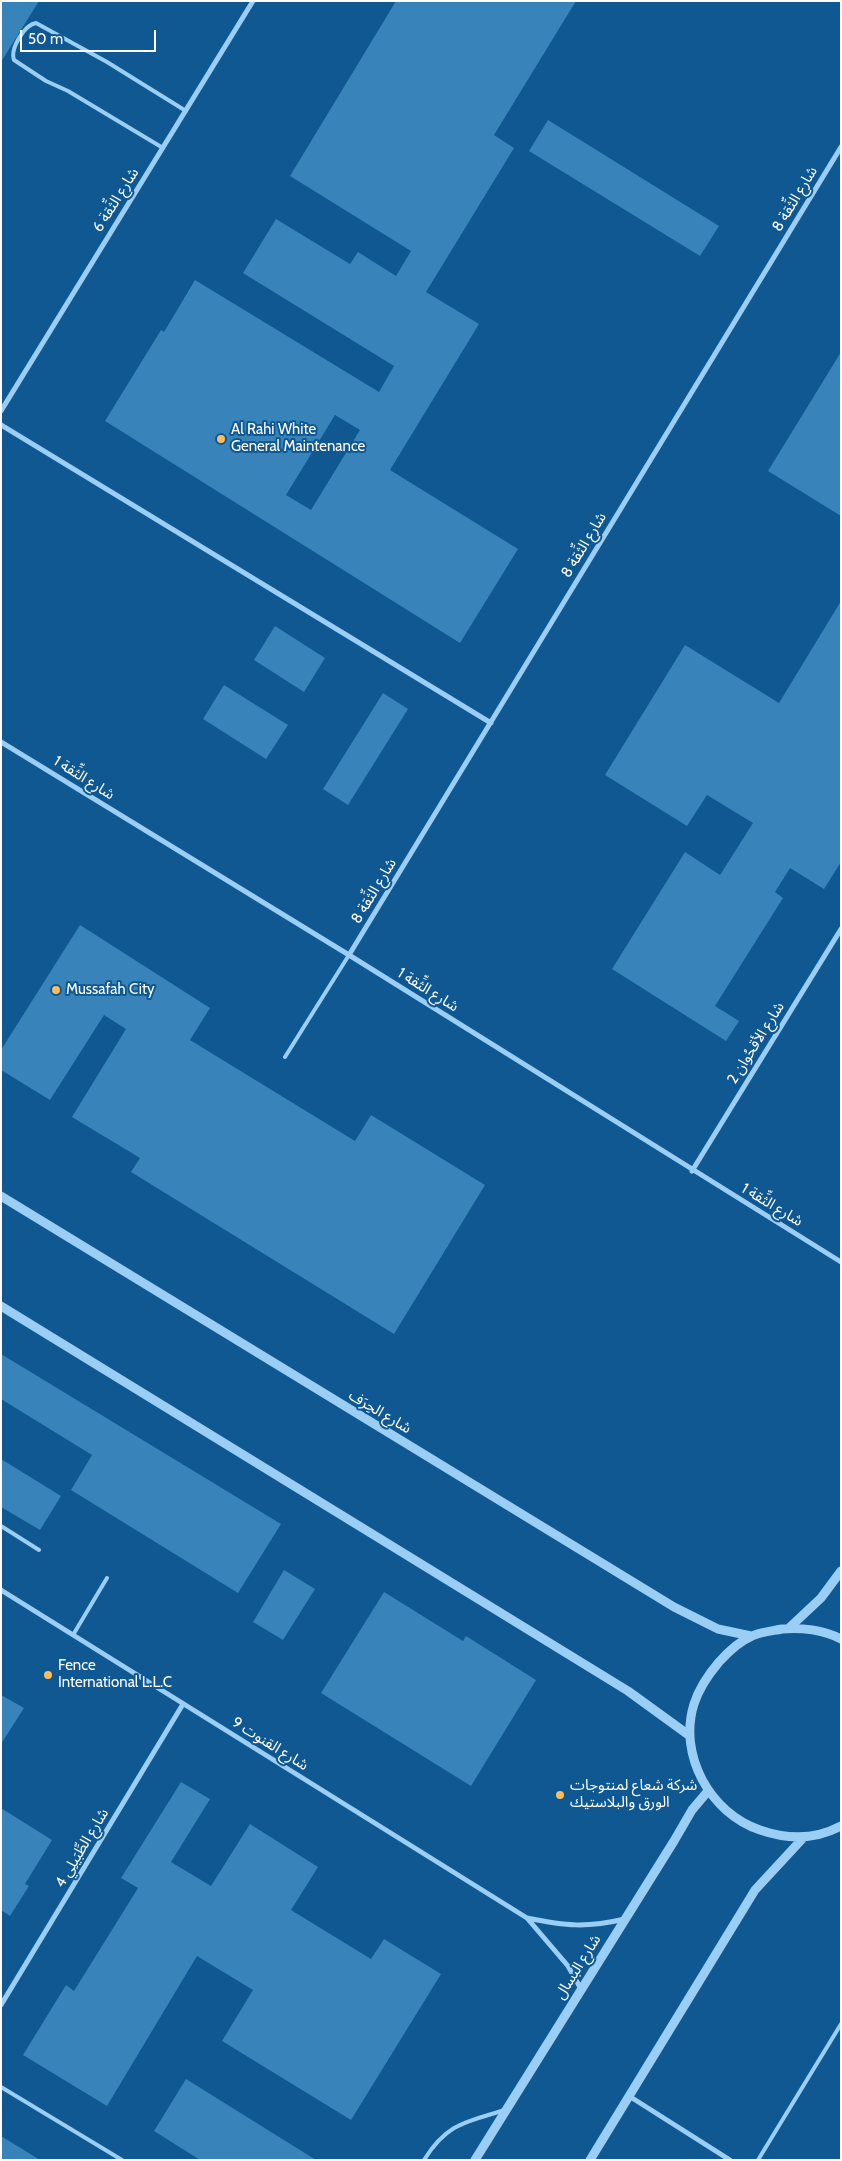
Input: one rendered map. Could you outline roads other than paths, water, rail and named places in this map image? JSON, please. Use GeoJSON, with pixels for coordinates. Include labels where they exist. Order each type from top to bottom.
{"type":"FeatureCollection","features":[{"type":"Feature","properties":{"kind":"street","name":"شارع الثِّقة 6"},"geometry":{"type":"LineString","coordinates":[[1,411],[253,1]]}},
{"type":"Feature","properties":{"kind":"street","name":"شارع الثِّقة 8"},"geometry":{"type":"LineString","coordinates":[[349,955],[841,147]]}},
{"type":"Feature","properties":{"kind":"street"},"geometry":{"type":"LineString","coordinates":[[1,425],[491,723]]}},
{"type":"Feature","properties":{"kind":"street","name":"شارع الثِّقة 1"},"geometry":{"type":"LineString","coordinates":[[1,742],[349,955],[692,1171],[841,1262]]}},
{"type":"Feature","properties":{"kind":"street","name":"شارع الأقحُوان 2"},"geometry":{"type":"LineString","coordinates":[[692,1171],[841,928]]}},
{"type":"Feature","properties":{"kind":"street","name":"شارع الحِرَف"},"geometry":{"type":"LineString","coordinates":[[1,1196],[674,1607],[718,1629],[751,1636]]}},
{"type":"Feature","properties":{"kind":"street"},"geometry":{"type":"LineString","coordinates":[[1,1306],[628,1691],[690,1736]]}},
{"type":"Feature","properties":{"kind":"street"},"geometry":{"type":"LineString","coordinates":[[789,1628],[820,1598],[841,1571]]}},
{"type":"Feature","properties":{"kind":"street","name":"شارع القنوت 9"},"geometry":{"type":"LineString","coordinates":[[1,1590],[527,1918],[568,1966],[580,1989]]}},
{"type":"Feature","properties":{"kind":"street"},"geometry":{"type":"LineString","coordinates":[[841,1639],[812,1630],[789,1628],[751,1636],[727,1654],[706,1677],[694,1705],[690,1736],[699,1774],[708,1791],[727,1812],[750,1827],[776,1836],[804,1837],[831,1831],[841,1826]]}},
{"type":"Feature","properties":{"kind":"street","name":"شارع الطِّبَيلِي 4"},"geometry":{"type":"LineString","coordinates":[[1,2005],[183,1704]]}},
{"type":"Feature","properties":{"kind":"street","name":"شارع البسال"},"geometry":{"type":"LineString","coordinates":[[475,2160],[692,1810],[708,1791]]}},
{"type":"Feature","properties":{"kind":"street"},"geometry":{"type":"LineString","coordinates":[[831,1831],[841,1834]]}},
{"type":"Feature","properties":{"kind":"street"},"geometry":{"type":"LineString","coordinates":[[590,2160],[756,1890],[804,1837]]}},
{"type":"Feature","properties":{"kind":"street","name":"شارع القنوت 9"},"geometry":{"type":"LineString","coordinates":[[527,1918],[564,1926],[596,1926],[625,1919]]}},
{"type":"Feature","properties":{"kind":"street"},"geometry":{"type":"LineString","coordinates":[[629,2096],[730,2160]]}},
{"type":"Feature","properties":{"kind":"lane"},"geometry":{"type":"LineString","coordinates":[[163,148],[68,91],[46,81],[14,60],[13,54],[22,34],[32,24],[36,23],[108,62],[186,111]]}},
{"type":"Feature","properties":{"kind":"lane"},"geometry":{"type":"LineString","coordinates":[[285,1057],[349,955]]}},
{"type":"Feature","properties":{"kind":"lane"},"geometry":{"type":"LineString","coordinates":[[1,1526],[39,1550]]}},
{"type":"Feature","properties":{"kind":"lane"},"geometry":{"type":"LineString","coordinates":[[72,1635],[107,1578]]}},
{"type":"Feature","properties":{"kind":"lane"},"geometry":{"type":"LineString","coordinates":[[758,2160],[841,2024]]}},
{"type":"Feature","properties":{"kind":"lane"},"geometry":{"type":"LineString","coordinates":[[1,2087],[122,2160]]}},
{"type":"Feature","properties":{"kind":"lane"},"geometry":{"type":"LineString","coordinates":[[424,2160],[435,2143],[450,2129],[459,2124],[507,2109]]}},
{"type":"Feature","properties":{"kind":"place","name":"Al Rahi White General Maintenance"},"geometry":{"type":"Point","coordinates":[221,439]}},
{"type":"Feature","properties":{"kind":"place","name":"Mussafah City"},"geometry":{"type":"Point","coordinates":[56,990]}},
{"type":"Feature","properties":{"kind":"place","name":"Fence International L.L.C"},"geometry":{"type":"Point","coordinates":[48,1675]}},
{"type":"Feature","properties":{"kind":"place","name":"شركة شعاع لمنتوجات الورق والبلاستيك"},"geometry":{"type":"Point","coordinates":[560,1795]}}]}
